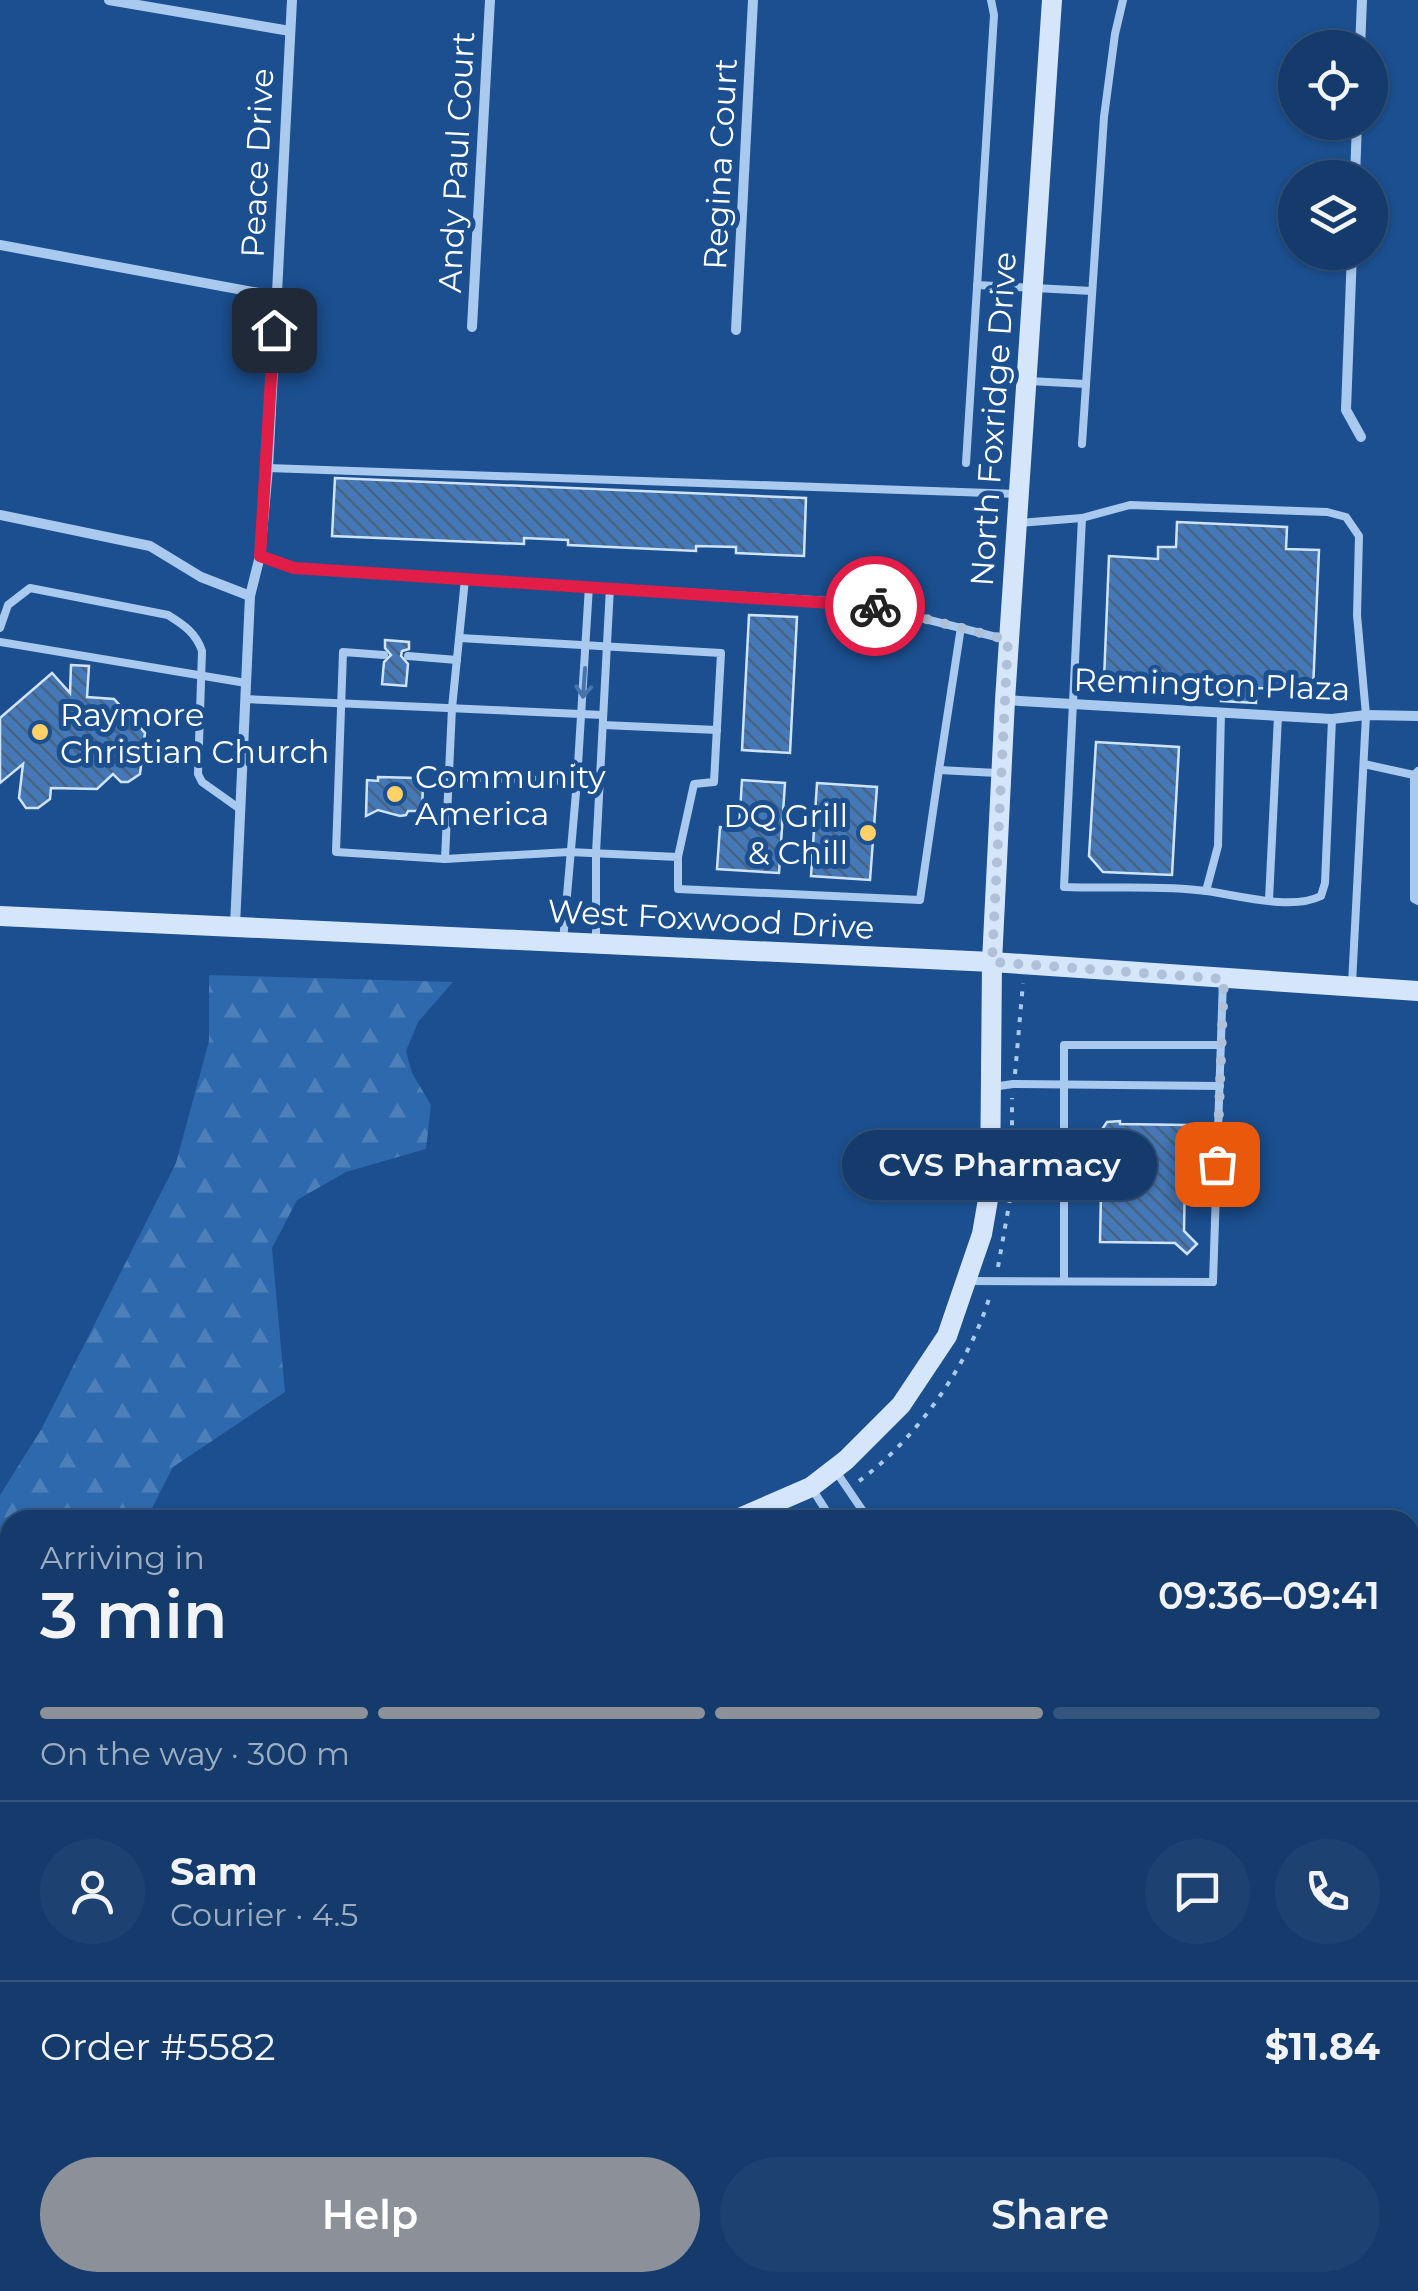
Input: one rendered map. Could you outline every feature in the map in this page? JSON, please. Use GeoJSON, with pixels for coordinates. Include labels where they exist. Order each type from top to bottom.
{"type":"FeatureCollection","features":[{"type":"Feature","properties":{"kind":"street"},"geometry":{"type":"LineString","coordinates":[[109,0],[290,31]]}},
{"type":"Feature","properties":{"kind":"street","name":"Peace Drive"},"geometry":{"type":"LineString","coordinates":[[235,927],[250,596],[260,556],[268,468],[292,0]]}},
{"type":"Feature","properties":{"kind":"street","name":"Andy Paul Court"},"geometry":{"type":"LineString","coordinates":[[472,327],[490,0]]}},
{"type":"Feature","properties":{"kind":"street","name":"Regina Court"},"geometry":{"type":"LineString","coordinates":[[736,330],[753,0]]}},
{"type":"Feature","properties":{"kind":"street","name":"North Foxridge Drive"},"geometry":{"type":"LineString","coordinates":[[758,1510],[810,1488],[901,1405],[947,1336],[982,1234],[990,1188],[992,962],[1008,640],[1052,0]]}},
{"type":"Feature","properties":{"kind":"street"},"geometry":{"type":"LineString","coordinates":[[1361,30],[1362,0]]}},
{"type":"Feature","properties":{"kind":"street"},"geometry":{"type":"LineString","coordinates":[[0,245],[275,296]]}},
{"type":"Feature","properties":{"kind":"street"},"geometry":{"type":"LineString","coordinates":[[1351,270],[1346,410],[1361,437]]}},
{"type":"Feature","properties":{"kind":"street"},"geometry":{"type":"LineString","coordinates":[[0,515],[150,546],[202,577],[250,596]]}},
{"type":"Feature","properties":{"kind":"street","name":"Remington Plaza"},"geometry":{"type":"LineString","coordinates":[[1005,700],[1332,720],[1366,714],[1418,716]]}},
{"type":"Feature","properties":{"kind":"street","name":"West Foxwood Drive"},"geometry":{"type":"LineString","coordinates":[[0,916],[992,962],[1418,990]]}},
{"type":"Feature","properties":{"kind":"lane"},"geometry":{"type":"LineString","coordinates":[[966,462],[994,15],[991,0]]}},
{"type":"Feature","properties":{"kind":"lane"},"geometry":{"type":"LineString","coordinates":[[1082,444],[1105,106],[1114,34],[1123,0]]}},
{"type":"Feature","properties":{"kind":"lane"},"geometry":{"type":"LineString","coordinates":[[978,285],[1092,291]]}},
{"type":"Feature","properties":{"kind":"lane"},"geometry":{"type":"LineString","coordinates":[[1024,380],[1086,384]]}},
{"type":"Feature","properties":{"kind":"lane"},"geometry":{"type":"LineString","coordinates":[[268,468],[1018,494]]}},
{"type":"Feature","properties":{"kind":"lane"},"geometry":{"type":"LineString","coordinates":[[1018,523],[1082,518],[1130,505],[1326,512],[1346,518],[1358,536],[1357,615],[1366,714],[1352,988]]}},
{"type":"Feature","properties":{"kind":"lane"},"geometry":{"type":"LineString","coordinates":[[1082,518],[1064,887],[1206,891],[1236,898],[1310,902],[1321,896],[1325,884],[1332,720]]}},
{"type":"Feature","properties":{"kind":"lane"},"geometry":{"type":"LineString","coordinates":[[260,556],[294,568],[862,603],[1008,640]]}},
{"type":"Feature","properties":{"kind":"lane"},"geometry":{"type":"LineString","coordinates":[[445,858],[452,708],[465,578]]}},
{"type":"Feature","properties":{"kind":"lane"},"geometry":{"type":"LineString","coordinates":[[563,942],[587,646],[588,586]]}},
{"type":"Feature","properties":{"kind":"lane"},"geometry":{"type":"LineString","coordinates":[[596,944],[596,853],[610,587]]}},
{"type":"Feature","properties":{"kind":"lane"},"geometry":{"type":"LineString","coordinates":[[0,628],[8,605],[30,588],[168,615],[198,638],[202,651],[198,774],[202,782],[240,809]]}},
{"type":"Feature","properties":{"kind":"lane"},"geometry":{"type":"LineString","coordinates":[[460,638],[720,653],[714,782],[694,784],[678,857],[678,889],[920,900],[961,627]]}},
{"type":"Feature","properties":{"kind":"lane"},"geometry":{"type":"LineString","coordinates":[[0,642],[246,683]]}},
{"type":"Feature","properties":{"kind":"lane"},"geometry":{"type":"LineString","coordinates":[[384,655],[343,652],[336,852],[445,858],[569,852],[678,857]]}},
{"type":"Feature","properties":{"kind":"lane"},"geometry":{"type":"LineString","coordinates":[[408,656],[458,660]]}},
{"type":"Feature","properties":{"kind":"lane"},"geometry":{"type":"LineString","coordinates":[[245,699],[603,715]]}},
{"type":"Feature","properties":{"kind":"lane"},"geometry":{"type":"LineString","coordinates":[[1206,891],[1218,846],[1221,713]]}},
{"type":"Feature","properties":{"kind":"lane"},"geometry":{"type":"LineString","coordinates":[[1269,900],[1278,716]]}},
{"type":"Feature","properties":{"kind":"lane"},"geometry":{"type":"LineString","coordinates":[[603,726],[717,730]]}},
{"type":"Feature","properties":{"kind":"lane"},"geometry":{"type":"LineString","coordinates":[[1364,764],[1416,773],[1411,880],[1414,899],[1418,901]]}},
{"type":"Feature","properties":{"kind":"lane"},"geometry":{"type":"LineString","coordinates":[[940,770],[1002,773]]}},
{"type":"Feature","properties":{"kind":"lane"},"geometry":{"type":"LineString","coordinates":[[448,778],[600,782]]}},
{"type":"Feature","properties":{"kind":"lane"},"geometry":{"type":"LineString","coordinates":[[968,1281],[1213,1282],[1224,979]]}},
{"type":"Feature","properties":{"kind":"lane"},"geometry":{"type":"LineString","coordinates":[[1064,1281],[1064,1045],[1221,1045]]}},
{"type":"Feature","properties":{"kind":"lane"},"geometry":{"type":"LineString","coordinates":[[992,1088],[1064,1084],[1220,1086]]}},
{"type":"Feature","properties":{"kind":"lane"},"geometry":{"type":"LineString","coordinates":[[834,1469],[862,1510]]}},
{"type":"Feature","properties":{"kind":"lane"},"geometry":{"type":"LineString","coordinates":[[810,1488],[825,1510]]}},
{"type":"Feature","properties":{"kind":"green space"},"geometry":{"type":"Polygon","coordinates":[[[209,975],[453,982],[418,1022],[406,1051],[412,1073],[431,1105],[426,1149],[346,1172],[297,1200],[272,1248],[285,1392],[173,1467],[151,1510],[0,1510],[0,1495],[41,1430],[176,1163],[209,1041],[209,975]]]}},
{"type":"Feature","properties":{"kind":"building"},"geometry":{"type":"Polygon","coordinates":[[[335,478],[806,498],[804,556],[736,553],[736,547],[696,546],[696,551],[568,545],[568,540],[524,538],[524,544],[332,536],[335,478]]]}},
{"type":"Feature","properties":{"kind":"building"},"geometry":{"type":"Polygon","coordinates":[[[1177,522],[1287,527],[1286,549],[1319,550],[1313,690],[1256,688],[1256,703],[1221,701],[1221,685],[1104,680],[1109,556],[1158,559],[1158,547],[1176,547],[1177,522]]]}},
{"type":"Feature","properties":{"kind":"building"},"geometry":{"type":"Polygon","coordinates":[[[749,615],[797,617],[790,753],[742,750],[749,615]]]}},
{"type":"Feature","properties":{"kind":"building"},"geometry":{"type":"Polygon","coordinates":[[[385,640],[409,642],[409,649],[402,651],[401,656],[408,664],[406,686],[382,684],[384,662],[391,655],[385,640]]]}},
{"type":"Feature","properties":{"kind":"building"},"geometry":{"type":"Polygon","coordinates":[[[71,665],[89,666],[87,697],[114,699],[145,733],[140,774],[121,782],[113,774],[97,789],[51,788],[50,799],[38,808],[26,808],[19,798],[23,764],[0,783],[0,718],[52,673],[70,693],[71,665]]]}},
{"type":"Feature","properties":{"kind":"building"},"geometry":{"type":"Polygon","coordinates":[[[1096,742],[1179,747],[1172,875],[1103,872],[1089,856],[1096,742]]]}},
{"type":"Feature","properties":{"kind":"building","name":"Community America"},"geometry":{"type":"Polygon","coordinates":[[[378,777],[417,778],[417,784],[423,784],[422,811],[408,811],[400,816],[378,810],[366,816],[367,780],[378,781],[378,777]]]}},
{"type":"Feature","properties":{"kind":"building"},"geometry":{"type":"Polygon","coordinates":[[[742,780],[785,783],[779,873],[717,869],[720,827],[739,828],[742,780]]]}},
{"type":"Feature","properties":{"kind":"building"},"geometry":{"type":"Polygon","coordinates":[[[817,783],[877,787],[870,880],[811,876],[817,783]]]}},
{"type":"Feature","properties":{"kind":"building"},"geometry":{"type":"Polygon","coordinates":[[[1107,1122],[1186,1125],[1184,1231],[1197,1244],[1187,1254],[1175,1243],[1100,1242],[1099,1134],[1107,1122]]]}},
{"type":"Feature","properties":{"kind":"way so far"},"geometry":{"type":"LineString","coordinates":[[875,606],[1008,640],[992,962],[1224,979],[1217,1164]]}},
{"type":"Feature","properties":{"kind":"place","name":"Raymore Christian Church"},"geometry":{"type":"Point","coordinates":[40,732]}},
{"type":"Feature","properties":{"kind":"place","name":"Community America"},"geometry":{"type":"Point","coordinates":[395,794]}},
{"type":"Feature","properties":{"kind":"place","name":"DQ Grill & Chill"},"geometry":{"type":"Point","coordinates":[868,833]}},
{"type":"Feature","properties":{"kind":"place","name":"CVS Pharmacy"},"geometry":{"type":"Point","coordinates":[1217,1164]}},
{"type":"Feature","properties":{"kind":"route"},"geometry":{"type":"LineString","coordinates":[[274,330],[260,556],[294,568],[875,606]]}}]}
